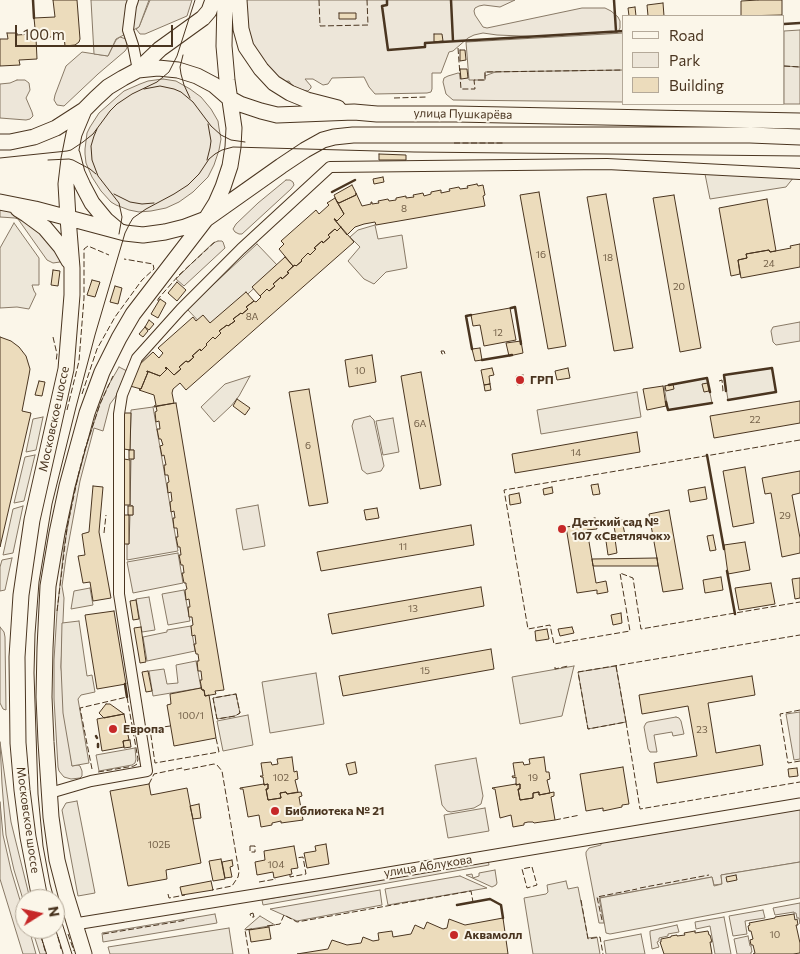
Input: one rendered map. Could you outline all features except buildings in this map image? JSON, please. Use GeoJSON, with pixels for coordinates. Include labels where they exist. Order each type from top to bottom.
{"type":"FeatureCollection","features":[{"type":"Feature","properties":{"kind":"main road","name":"Московское шоссе"},"geometry":{"type":"LineString","coordinates":[[38,889],[28,837],[22,790],[17,657],[20,596],[32,520],[66,369],[72,295],[67,177],[74,134],[84,110],[96,98],[108,87],[138,70],[160,49],[203,18],[209,11],[213,0]]}},
{"type":"Feature","properties":{"kind":"main road"},"geometry":{"type":"LineString","coordinates":[[0,202],[35,209],[120,232],[142,234],[165,232],[186,227],[206,219],[220,195],[230,166],[233,148],[234,128],[224,46],[226,0]]}},
{"type":"Feature","properties":{"kind":"main road"},"geometry":{"type":"LineString","coordinates":[[239,0],[241,29],[246,47],[261,70],[274,83],[290,93],[307,100],[354,112]]}},
{"type":"Feature","properties":{"kind":"main road","name":"улица Пушкарёва"},"geometry":{"type":"LineString","coordinates":[[138,70],[158,68],[178,70],[197,76],[214,85],[229,98],[240,104],[277,115],[354,112],[377,114],[800,121]]}},
{"type":"Feature","properties":{"kind":"main road"},"geometry":{"type":"LineString","coordinates":[[0,142],[10,142],[34,136],[56,128],[84,110]]}},
{"type":"Feature","properties":{"kind":"main road","name":"улица Пушкарёва"},"geometry":{"type":"LineString","coordinates":[[206,219],[305,150],[323,140],[334,137],[425,134],[740,135],[800,137]]}},
{"type":"Feature","properties":{"kind":"main road"},"geometry":{"type":"LineString","coordinates":[[71,150],[77,172],[92,202],[106,220],[120,232]]}},
{"type":"Feature","properties":{"kind":"main road"},"geometry":{"type":"LineString","coordinates":[[0,202],[26,214],[45,228],[61,247],[72,268]]}},
{"type":"Feature","properties":{"kind":"main road","name":"Московское шоссе"},"geometry":{"type":"LineString","coordinates":[[84,954],[57,860],[52,817],[44,697],[48,586],[67,486],[77,448],[102,372],[133,314],[206,219]]}},
{"type":"Feature","properties":{"kind":"main road","name":"улица Аблукова"},"geometry":{"type":"LineString","coordinates":[[65,926],[75,924]]}},
{"type":"Feature","properties":{"kind":"main road"},"geometry":{"type":"LineString","coordinates":[[50,939],[55,954]]}},
{"type":"Feature","properties":{"kind":"street"},"geometry":{"type":"LineString","coordinates":[[133,0],[128,30],[138,70]]}},
{"type":"Feature","properties":{"kind":"street"},"geometry":{"type":"LineString","coordinates":[[50,793],[91,781],[147,771],[119,594],[119,414],[122,395],[137,358],[181,309],[234,256],[330,167],[607,164],[800,174]]}},
{"type":"Feature","properties":{"kind":"street","name":"улица Аблукова"},"geometry":{"type":"LineString","coordinates":[[75,924],[800,804]]}},
{"type":"Feature","properties":{"kind":"green space"},"geometry":{"type":"Polygon","coordinates":[[[150,0],[192,0],[187,16],[145,34],[140,34],[136,29],[139,27],[150,0]]]}},
{"type":"Feature","properties":{"kind":"green space"},"geometry":{"type":"Polygon","coordinates":[[[244,0],[515,0],[500,7],[479,6],[475,8],[475,15],[483,27],[487,28],[582,8],[605,8],[618,17],[620,28],[615,33],[570,38],[483,33],[474,35],[449,52],[441,73],[432,73],[432,89],[431,92],[427,93],[375,94],[364,77],[332,78],[328,84],[323,85],[313,79],[305,79],[311,86],[308,91],[293,87],[289,81],[282,82],[260,61],[246,36],[244,0]]]}},
{"type":"Feature","properties":{"kind":"green space"},"geometry":{"type":"Polygon","coordinates":[[[120,37],[126,39],[127,48],[125,51],[64,106],[57,105],[54,100],[55,95],[66,66],[82,52],[108,56],[116,40],[120,37]]]}},
{"type":"Feature","properties":{"kind":"green space"},"geometry":{"type":"Polygon","coordinates":[[[800,64],[800,104],[785,104],[785,65],[800,64]]]}},
{"type":"Feature","properties":{"kind":"green space"},"geometry":{"type":"Polygon","coordinates":[[[622,67],[622,102],[453,100],[446,94],[443,82],[444,78],[448,76],[458,73],[482,77],[498,71],[622,67]]]}},
{"type":"Feature","properties":{"kind":"green space"},"geometry":{"type":"Polygon","coordinates":[[[163,79],[176,81],[190,89],[201,97],[211,109],[218,121],[221,139],[219,150],[208,177],[193,192],[179,202],[166,208],[151,211],[139,212],[129,210],[111,202],[92,177],[86,163],[87,133],[99,113],[124,91],[148,81],[163,79]]]}},
{"type":"Feature","properties":{"kind":"green space"},"geometry":{"type":"Polygon","coordinates":[[[25,80],[29,83],[30,90],[26,98],[33,116],[26,120],[0,118],[0,84],[25,80]]]}},
{"type":"Feature","properties":{"kind":"green space"},"geometry":{"type":"Polygon","coordinates":[[[286,180],[293,182],[294,185],[291,189],[242,234],[235,232],[233,229],[236,224],[286,180]]]}},
{"type":"Feature","properties":{"kind":"green space"},"geometry":{"type":"Polygon","coordinates":[[[0,209],[28,219],[59,253],[60,262],[53,263],[47,260],[18,219],[0,217],[0,209]]]}},
{"type":"Feature","properties":{"kind":"green space"},"geometry":{"type":"Polygon","coordinates":[[[223,242],[225,248],[184,286],[176,279],[213,243],[223,242]]]}},
{"type":"Feature","properties":{"kind":"green space"},"geometry":{"type":"Polygon","coordinates":[[[800,322],[800,341],[776,345],[773,342],[771,331],[773,327],[800,322]]]}},
{"type":"Feature","properties":{"kind":"green space"},"geometry":{"type":"Polygon","coordinates":[[[119,367],[127,371],[116,396],[110,404],[103,431],[94,428],[80,481],[62,586],[64,598],[61,667],[72,766],[80,766],[82,771],[80,778],[71,779],[64,777],[58,767],[54,699],[57,612],[64,547],[73,497],[85,450],[100,404],[119,367]]]}},
{"type":"Feature","properties":{"kind":"green space"},"geometry":{"type":"Polygon","coordinates":[[[153,407],[178,551],[127,560],[130,515],[133,515],[133,506],[130,505],[131,459],[134,459],[134,450],[130,450],[131,410],[153,407]]]}},
{"type":"Feature","properties":{"kind":"green space"},"geometry":{"type":"Polygon","coordinates":[[[370,416],[374,420],[384,466],[381,471],[367,474],[362,470],[352,426],[354,420],[370,416]]]}},
{"type":"Feature","properties":{"kind":"green space"},"geometry":{"type":"Polygon","coordinates":[[[258,505],[265,546],[243,550],[236,509],[258,505]]]}},
{"type":"Feature","properties":{"kind":"green space"},"geometry":{"type":"Polygon","coordinates":[[[178,553],[183,583],[133,593],[127,562],[178,553]]]}},
{"type":"Feature","properties":{"kind":"green space"},"geometry":{"type":"Polygon","coordinates":[[[184,590],[190,621],[168,625],[162,594],[184,590]]]}},
{"type":"Feature","properties":{"kind":"green space"},"geometry":{"type":"Polygon","coordinates":[[[149,597],[155,630],[142,632],[136,599],[149,597]]]}},
{"type":"Feature","properties":{"kind":"green space"},"geometry":{"type":"Polygon","coordinates":[[[191,626],[195,651],[147,661],[143,637],[191,626]]]}},
{"type":"Feature","properties":{"kind":"green space"},"geometry":{"type":"Polygon","coordinates":[[[0,627],[5,637],[6,710],[3,709],[0,703],[0,627]]]}},
{"type":"Feature","properties":{"kind":"green space"},"geometry":{"type":"Polygon","coordinates":[[[196,661],[201,688],[153,696],[149,671],[164,669],[167,684],[178,683],[176,665],[196,661]]]}},
{"type":"Feature","properties":{"kind":"green space"},"geometry":{"type":"Polygon","coordinates":[[[616,666],[626,722],[588,729],[578,672],[616,666]]]}},
{"type":"Feature","properties":{"kind":"green space"},"geometry":{"type":"Polygon","coordinates":[[[236,694],[240,713],[235,716],[217,719],[213,698],[236,694]]]}},
{"type":"Feature","properties":{"kind":"green space"},"geometry":{"type":"Polygon","coordinates":[[[800,712],[800,759],[794,760],[786,714],[800,712]]]}},
{"type":"Feature","properties":{"kind":"green space"},"geometry":{"type":"Polygon","coordinates":[[[676,717],[681,721],[684,734],[673,736],[672,732],[654,735],[657,752],[650,752],[644,727],[646,723],[676,717]]]}},
{"type":"Feature","properties":{"kind":"green space"},"geometry":{"type":"Polygon","coordinates":[[[0,742],[11,822],[28,889],[20,889],[14,870],[6,835],[0,742]]]}},
{"type":"Feature","properties":{"kind":"green space"},"geometry":{"type":"Polygon","coordinates":[[[476,758],[483,796],[481,804],[474,808],[447,811],[442,805],[435,765],[476,758]]]}},
{"type":"Feature","properties":{"kind":"green space"},"geometry":{"type":"Polygon","coordinates":[[[0,802],[3,835],[17,889],[15,889],[15,928],[0,879],[0,802]]]}},
{"type":"Feature","properties":{"kind":"green space"},"geometry":{"type":"Polygon","coordinates":[[[800,809],[800,862],[721,875],[722,884],[714,885],[712,877],[599,898],[604,923],[599,923],[586,855],[589,848],[601,845],[601,843],[800,809]]]}},
{"type":"Feature","properties":{"kind":"green space"},"geometry":{"type":"Polygon","coordinates":[[[495,870],[497,883],[492,887],[466,875],[472,874],[473,878],[479,876],[479,873],[495,870]]]}},
{"type":"Feature","properties":{"kind":"green space"},"geometry":{"type":"Polygon","coordinates":[[[460,876],[487,888],[388,905],[385,889],[460,876]]]}},
{"type":"Feature","properties":{"kind":"green space"},"geometry":{"type":"Polygon","coordinates":[[[380,890],[382,905],[297,921],[270,909],[380,890]]]}},
{"type":"Feature","properties":{"kind":"green space"},"geometry":{"type":"Polygon","coordinates":[[[800,903],[800,924],[799,918],[797,918],[794,912],[775,915],[773,908],[800,903]]]}},
{"type":"Feature","properties":{"kind":"green space"},"geometry":{"type":"Polygon","coordinates":[[[763,910],[765,918],[745,921],[747,934],[733,936],[729,916],[763,910]]]}},
{"type":"Feature","properties":{"kind":"green space"},"geometry":{"type":"Polygon","coordinates":[[[215,914],[217,923],[103,942],[102,933],[215,914]]]}},
{"type":"Feature","properties":{"kind":"green space"},"geometry":{"type":"Polygon","coordinates":[[[260,916],[275,925],[245,930],[245,929],[260,916]]]}},
{"type":"Feature","properties":{"kind":"green space"},"geometry":{"type":"Polygon","coordinates":[[[724,917],[731,954],[715,954],[710,926],[696,929],[695,922],[724,917]]]}},
{"type":"Feature","properties":{"kind":"green space"},"geometry":{"type":"Polygon","coordinates":[[[677,925],[679,932],[659,938],[657,942],[659,947],[652,949],[650,931],[677,925]]]}},
{"type":"Feature","properties":{"kind":"green space"},"geometry":{"type":"Polygon","coordinates":[[[748,936],[751,954],[737,954],[734,939],[748,936]]]}},
{"type":"Feature","properties":{"kind":"green space"},"geometry":{"type":"Polygon","coordinates":[[[18,939],[32,939],[36,954],[23,954],[18,939]]]}},
{"type":"Feature","properties":{"kind":"green space"},"geometry":{"type":"Polygon","coordinates":[[[35,939],[42,939],[47,954],[40,954],[35,939]]]}},
{"type":"Feature","properties":{"kind":"shaded area"},"geometry":{"type":"Polygon","coordinates":[[[91,0],[149,0],[139,27],[116,39],[108,56],[94,54],[91,0]]]}},
{"type":"Feature","properties":{"kind":"shaded area"},"geometry":{"type":"Polygon","coordinates":[[[800,30],[800,67],[785,66],[785,31],[800,30]]]}},
{"type":"Feature","properties":{"kind":"shaded area"},"geometry":{"type":"Polygon","coordinates":[[[622,33],[622,70],[485,72],[485,80],[469,80],[466,42],[622,33]]]}},
{"type":"Feature","properties":{"kind":"shaded area"},"geometry":{"type":"Polygon","coordinates":[[[705,174],[794,177],[786,187],[710,199],[705,174]]]}},
{"type":"Feature","properties":{"kind":"shaded area"},"geometry":{"type":"Polygon","coordinates":[[[14,223],[39,258],[39,285],[32,285],[36,294],[29,309],[17,307],[0,308],[0,248],[14,223]]]}},
{"type":"Feature","properties":{"kind":"shaded area"},"geometry":{"type":"Polygon","coordinates":[[[375,225],[378,239],[402,235],[407,268],[386,272],[374,284],[364,279],[348,261],[360,247],[350,237],[358,230],[375,225]]]}},
{"type":"Feature","properties":{"kind":"shaded area"},"geometry":{"type":"Polygon","coordinates":[[[257,244],[278,266],[208,331],[187,309],[257,244]]]}},
{"type":"Feature","properties":{"kind":"shaded area"},"geometry":{"type":"Polygon","coordinates":[[[772,368],[776,392],[728,400],[724,375],[772,368]]]}},
{"type":"Feature","properties":{"kind":"shaded area"},"geometry":{"type":"Polygon","coordinates":[[[250,376],[239,396],[214,422],[201,407],[225,384],[250,376]]]}},
{"type":"Feature","properties":{"kind":"shaded area"},"geometry":{"type":"Polygon","coordinates":[[[707,378],[712,403],[668,410],[664,386],[707,378]]]}},
{"type":"Feature","properties":{"kind":"shaded area"},"geometry":{"type":"Polygon","coordinates":[[[637,392],[641,417],[541,434],[537,410],[637,392]]]}},
{"type":"Feature","properties":{"kind":"shaded area"},"geometry":{"type":"Polygon","coordinates":[[[43,417],[36,450],[26,452],[33,419],[43,417]]]}},
{"type":"Feature","properties":{"kind":"shaded area"},"geometry":{"type":"Polygon","coordinates":[[[393,418],[399,452],[383,455],[376,421],[393,418]]]}},
{"type":"Feature","properties":{"kind":"shaded area"},"geometry":{"type":"Polygon","coordinates":[[[35,455],[24,501],[14,503],[25,457],[35,455]]]}},
{"type":"Feature","properties":{"kind":"shaded area"},"geometry":{"type":"Polygon","coordinates":[[[23,506],[13,553],[3,555],[13,509],[23,506]]]}},
{"type":"Feature","properties":{"kind":"shaded area"},"geometry":{"type":"Polygon","coordinates":[[[12,558],[5,590],[0,591],[0,567],[2,560],[12,558]]]}},
{"type":"Feature","properties":{"kind":"shaded area"},"geometry":{"type":"Polygon","coordinates":[[[90,588],[93,605],[71,609],[74,591],[90,588]]]}},
{"type":"Feature","properties":{"kind":"shaded area"},"geometry":{"type":"Polygon","coordinates":[[[79,621],[87,676],[92,675],[95,692],[81,695],[78,699],[89,763],[72,766],[63,713],[62,623],[79,621]]]}},
{"type":"Feature","properties":{"kind":"shaded area"},"geometry":{"type":"Polygon","coordinates":[[[574,666],[562,716],[520,724],[512,677],[574,666]]]}},
{"type":"Feature","properties":{"kind":"shaded area"},"geometry":{"type":"Polygon","coordinates":[[[316,673],[324,724],[270,733],[262,682],[316,673]]]}},
{"type":"Feature","properties":{"kind":"shaded area"},"geometry":{"type":"Polygon","coordinates":[[[248,715],[253,745],[223,751],[217,721],[248,715]]]}},
{"type":"Feature","properties":{"kind":"shaded area"},"geometry":{"type":"Polygon","coordinates":[[[135,748],[136,759],[132,765],[99,771],[96,755],[135,748]]]}},
{"type":"Feature","properties":{"kind":"shaded area"},"geometry":{"type":"Polygon","coordinates":[[[77,801],[95,893],[78,896],[62,810],[66,803],[77,801]]]}},
{"type":"Feature","properties":{"kind":"shaded area"},"geometry":{"type":"Polygon","coordinates":[[[485,808],[489,831],[448,838],[444,815],[485,808]]]}},
{"type":"Feature","properties":{"kind":"shaded area"},"geometry":{"type":"Polygon","coordinates":[[[488,859],[489,865],[263,905],[262,900],[488,859]]]}},
{"type":"Feature","properties":{"kind":"shaded area"},"geometry":{"type":"Polygon","coordinates":[[[800,862],[800,898],[610,934],[606,933],[600,898],[712,877],[714,886],[722,884],[721,875],[800,862]]]}},
{"type":"Feature","properties":{"kind":"shaded area"},"geometry":{"type":"Polygon","coordinates":[[[566,881],[568,889],[578,887],[588,938],[597,937],[600,954],[533,954],[524,898],[546,894],[548,892],[547,885],[566,881]]]}},
{"type":"Feature","properties":{"kind":"shaded area"},"geometry":{"type":"Polygon","coordinates":[[[229,928],[233,954],[110,954],[108,947],[229,928]]]}},
{"type":"Feature","properties":{"kind":"shaded area"},"geometry":{"type":"Polygon","coordinates":[[[641,934],[645,954],[606,954],[604,941],[641,934]]]}},
{"type":"Feature","properties":{"kind":"tram line"},"geometry":{"type":"LineString","coordinates":[[0,158],[71,150],[93,134],[117,104],[132,94],[157,82],[169,72],[177,56],[195,0]]}},
{"type":"Feature","properties":{"kind":"tram line"},"geometry":{"type":"LineString","coordinates":[[183,55],[180,67],[181,74],[190,98]]}},
{"type":"Feature","properties":{"kind":"tram line"},"geometry":{"type":"LineString","coordinates":[[144,89],[160,86],[181,92],[193,102],[211,126],[221,135],[231,140],[245,142]]}},
{"type":"Feature","properties":{"kind":"tram line"},"geometry":{"type":"LineString","coordinates":[[207,160],[211,141],[208,124]]}},
{"type":"Feature","properties":{"kind":"tram line"},"geometry":{"type":"LineString","coordinates":[[97,129],[91,146],[92,160],[98,176],[119,203],[122,217],[119,234]]}},
{"type":"Feature","properties":{"kind":"tram line"},"geometry":{"type":"LineString","coordinates":[[51,889],[43,846],[38,794],[34,673],[39,582],[52,504],[76,407],[125,233],[133,218],[188,185],[199,174],[209,159],[222,150],[233,147],[414,152],[800,156]]}},
{"type":"Feature","properties":{"kind":"tram line"},"geometry":{"type":"LineString","coordinates":[[48,160],[73,160],[96,174]]}},
{"type":"Feature","properties":{"kind":"tram line"},"geometry":{"type":"LineString","coordinates":[[114,194],[130,202],[154,203]]}},
{"type":"Feature","properties":{"kind":"tram line"},"geometry":{"type":"LineString","coordinates":[[65,932],[72,954]]}},
{"type":"Feature","properties":{"kind":"fence"},"geometry":{"type":"LineString","coordinates":[[319,0],[320,26],[368,25],[367,0]]}},
{"type":"Feature","properties":{"kind":"fence"},"geometry":{"type":"LineString","coordinates":[[458,48],[461,89],[475,89],[474,80],[485,80],[485,72],[622,70]]}},
{"type":"Feature","properties":{"kind":"fence"},"geometry":{"type":"LineString","coordinates":[[785,66],[800,67]]}},
{"type":"Feature","properties":{"kind":"fence"},"geometry":{"type":"LineString","coordinates":[[394,98],[426,97]]}},
{"type":"Feature","properties":{"kind":"fence"},"geometry":{"type":"LineString","coordinates":[[454,143],[503,143]]}},
{"type":"Feature","properties":{"kind":"fence"},"geometry":{"type":"LineString","coordinates":[[158,301],[179,275],[216,241]]}},
{"type":"Feature","properties":{"kind":"fence"},"geometry":{"type":"LineString","coordinates":[[67,410],[79,361],[84,298],[84,249],[88,246],[109,255]]}},
{"type":"Feature","properties":{"kind":"fence"},"geometry":{"type":"LineString","coordinates":[[82,394],[97,349],[115,317],[142,280],[154,269],[153,264],[124,259]]}},
{"type":"Feature","properties":{"kind":"fence"},"geometry":{"type":"LineString","coordinates":[[53,337],[57,354],[56,362]]}},
{"type":"Feature","properties":{"kind":"fence"},"geometry":{"type":"LineString","coordinates":[[441,351],[444,351],[445,354],[442,354],[441,351]]}},
{"type":"Feature","properties":{"kind":"fence"},"geometry":{"type":"LineString","coordinates":[[57,611],[67,528],[79,472],[100,404],[113,376]]}},
{"type":"Feature","properties":{"kind":"fence"},"geometry":{"type":"LineString","coordinates":[[719,381],[722,380],[723,391],[721,391]]}},
{"type":"Feature","properties":{"kind":"fence"},"geometry":{"type":"LineString","coordinates":[[800,440],[504,490],[528,629],[550,625],[554,644],[630,631],[620,573],[633,578],[641,629],[800,602]]}},
{"type":"Feature","properties":{"kind":"fence"},"geometry":{"type":"LineString","coordinates":[[104,533],[106,515]]}},
{"type":"Feature","properties":{"kind":"fence"},"geometry":{"type":"LineString","coordinates":[[616,666],[626,722],[588,729],[578,672],[800,635]]}},
{"type":"Feature","properties":{"kind":"fence"},"geometry":{"type":"LineString","coordinates":[[555,667],[555,669],[568,665]]}},
{"type":"Feature","properties":{"kind":"fence"},"geometry":{"type":"LineString","coordinates":[[236,694],[240,713],[235,716],[217,719],[213,698],[236,694]]}},
{"type":"Feature","properties":{"kind":"fence"},"geometry":{"type":"LineString","coordinates":[[92,769],[80,708],[127,697],[138,759],[137,764],[98,772]]}},
{"type":"Feature","properties":{"kind":"fence"},"geometry":{"type":"LineString","coordinates":[[800,710],[780,714],[788,763],[800,761]]}},
{"type":"Feature","properties":{"kind":"fence"},"geometry":{"type":"LineString","coordinates":[[626,722],[640,809],[800,782]]}},
{"type":"Feature","properties":{"kind":"fence"},"geometry":{"type":"LineString","coordinates":[[170,726],[150,729],[155,763],[219,752],[216,738]]}},
{"type":"Feature","properties":{"kind":"fence"},"geometry":{"type":"LineString","coordinates":[[149,784],[154,774],[182,768],[184,770],[214,764],[222,771],[239,872],[232,886],[212,890]]}},
{"type":"Feature","properties":{"kind":"fence"},"geometry":{"type":"LineString","coordinates":[[555,820],[580,815]]}},
{"type":"Feature","properties":{"kind":"fence"},"geometry":{"type":"LineString","coordinates":[[250,846],[255,846],[255,852],[250,852],[250,846]]}},
{"type":"Feature","properties":{"kind":"fence"},"geometry":{"type":"LineString","coordinates":[[290,875],[290,877],[306,874],[303,857],[296,858]]}},
{"type":"Feature","properties":{"kind":"fence"},"geometry":{"type":"LineString","coordinates":[[532,867],[537,885],[527,888],[522,869],[532,867]]}},
{"type":"Feature","properties":{"kind":"fence"},"geometry":{"type":"LineString","coordinates":[[640,888],[709,875]]}},
{"type":"Feature","properties":{"kind":"fence"},"geometry":{"type":"LineString","coordinates":[[259,882],[276,879]]}},
{"type":"Feature","properties":{"kind":"fence"},"geometry":{"type":"LineString","coordinates":[[602,920],[597,897],[637,889]]}},
{"type":"Feature","properties":{"kind":"fence"},"geometry":{"type":"LineString","coordinates":[[267,926],[280,924],[284,915],[297,922],[471,891],[473,902]]}},
{"type":"Feature","properties":{"kind":"fence"},"geometry":{"type":"LineString","coordinates":[[168,894],[169,898],[185,895]]}},
{"type":"Feature","properties":{"kind":"fence"},"geometry":{"type":"LineString","coordinates":[[581,900],[588,939],[600,937],[603,954]]}},
{"type":"Feature","properties":{"kind":"fence"},"geometry":{"type":"LineString","coordinates":[[253,913],[254,917],[251,917],[250,914],[253,913]]}},
{"type":"Feature","properties":{"kind":"fence"},"geometry":{"type":"LineString","coordinates":[[103,934],[187,920]]}},
{"type":"Feature","properties":{"kind":"fence"},"geometry":{"type":"LineString","coordinates":[[249,954],[245,930],[252,929]]}},
{"type":"Feature","properties":{"kind":"fence"},"geometry":{"type":"LineString","coordinates":[[68,934],[74,951]]}},
{"type":"Feature","properties":{"kind":"fence"},"geometry":{"type":"LineString","coordinates":[[42,939],[46,954]]}},
{"type":"Feature","properties":{"kind":"fence"},"geometry":{"type":"LineString","coordinates":[[58,939],[61,949]]}},
{"type":"Feature","properties":{"kind":"wall"},"geometry":{"type":"LineString","coordinates":[[33,0],[34,18]]}},
{"type":"Feature","properties":{"kind":"wall"},"geometry":{"type":"LineString","coordinates":[[387,0],[387,5],[382,6],[388,50],[425,47],[425,43],[622,31]]}},
{"type":"Feature","properties":{"kind":"wall"},"geometry":{"type":"LineString","coordinates":[[451,0],[453,41]]}},
{"type":"Feature","properties":{"kind":"wall"},"geometry":{"type":"LineString","coordinates":[[614,0],[616,31]]}},
{"type":"Feature","properties":{"kind":"wall"},"geometry":{"type":"LineString","coordinates":[[785,24],[800,23]]}},
{"type":"Feature","properties":{"kind":"wall"},"geometry":{"type":"LineString","coordinates":[[332,192],[355,180]]}},
{"type":"Feature","properties":{"kind":"wall"},"geometry":{"type":"LineString","coordinates":[[511,308],[515,307],[521,344]]}},
{"type":"Feature","properties":{"kind":"wall"},"geometry":{"type":"LineString","coordinates":[[471,315],[466,316],[472,349]]}},
{"type":"Feature","properties":{"kind":"wall"},"geometry":{"type":"LineString","coordinates":[[482,360],[512,355]]}},
{"type":"Feature","properties":{"kind":"wall"},"geometry":{"type":"LineString","coordinates":[[726,391],[724,375],[772,368],[776,392],[728,400]]}},
{"type":"Feature","properties":{"kind":"wall"},"geometry":{"type":"LineString","coordinates":[[669,385],[707,378],[710,392]]}},
{"type":"Feature","properties":{"kind":"wall"},"geometry":{"type":"LineString","coordinates":[[666,402],[668,410],[712,403]]}},
{"type":"Feature","properties":{"kind":"wall"},"geometry":{"type":"LineString","coordinates":[[707,455],[724,549]]}},
{"type":"Feature","properties":{"kind":"wall"},"geometry":{"type":"LineString","coordinates":[[727,571],[735,614]]}},
{"type":"Feature","properties":{"kind":"wall"},"geometry":{"type":"LineString","coordinates":[[125,684],[127,697]]}},
{"type":"Feature","properties":{"kind":"wall"},"geometry":{"type":"LineString","coordinates":[[457,905],[490,899],[501,905],[503,918]]}},
{"type":"Feature","properties":{"kind":"place","name":"ГРП"},"geometry":{"type":"Point","coordinates":[520,380]}},
{"type":"Feature","properties":{"kind":"place","name":"Детский сад № 107 «Светлячок»"},"geometry":{"type":"Point","coordinates":[562,529]}},
{"type":"Feature","properties":{"kind":"place","name":"Европа"},"geometry":{"type":"Point","coordinates":[113,729]}},
{"type":"Feature","properties":{"kind":"place","name":"Библиотека № 21"},"geometry":{"type":"Point","coordinates":[275,811]}},
{"type":"Feature","properties":{"kind":"place","name":"Аквамолл"},"geometry":{"type":"Point","coordinates":[454,935]}}]}
